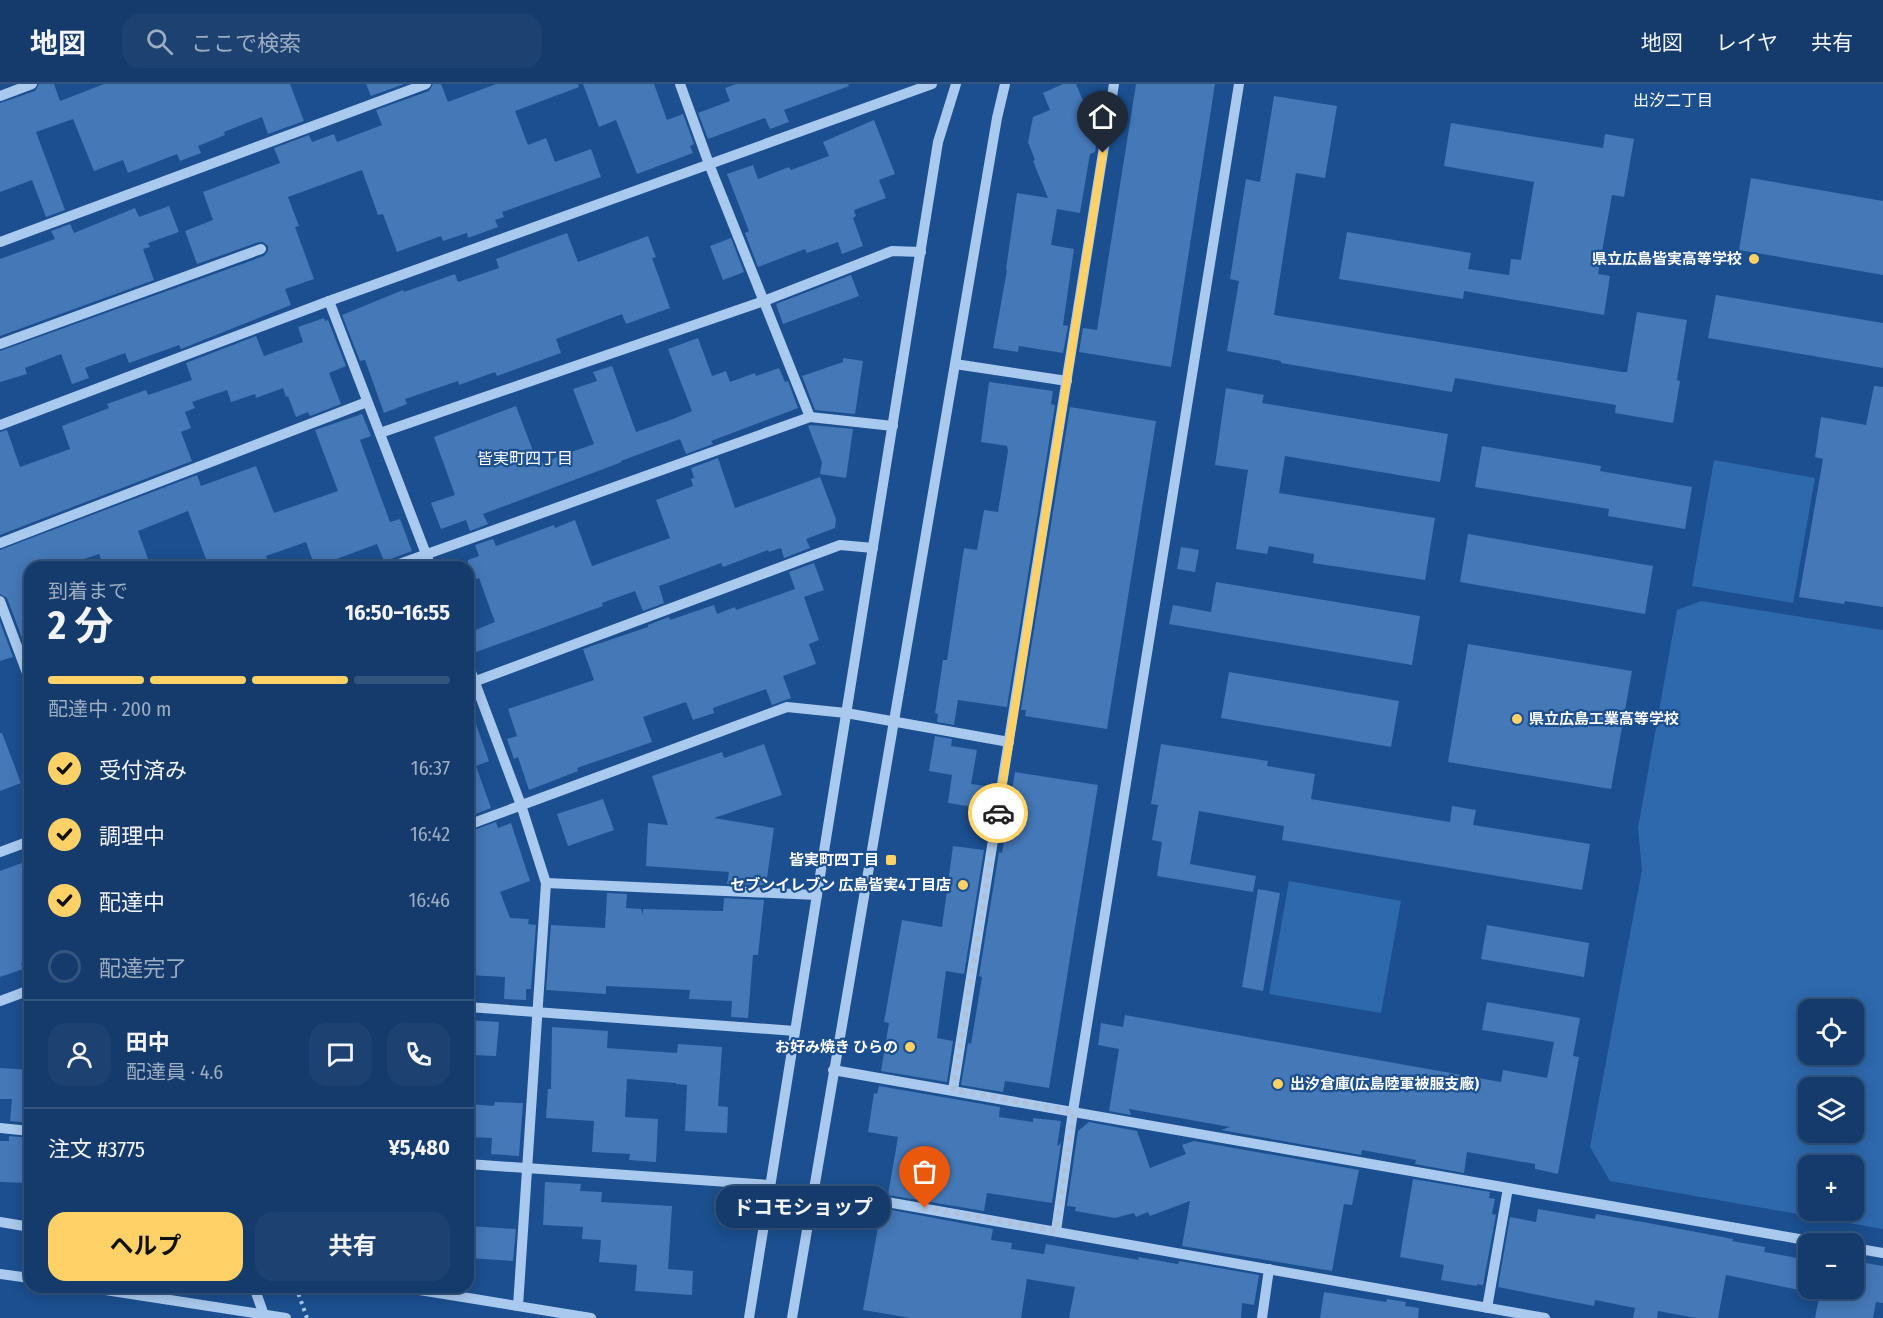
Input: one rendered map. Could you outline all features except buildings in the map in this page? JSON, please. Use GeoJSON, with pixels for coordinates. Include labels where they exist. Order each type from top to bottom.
{"type":"FeatureCollection","features":[{"type":"Feature","properties":{"kind":"street"},"geometry":{"type":"LineString","coordinates":[[0,96],[32,84]]}},
{"type":"Feature","properties":{"kind":"street"},"geometry":{"type":"LineString","coordinates":[[0,242],[426,84]]}},
{"type":"Feature","properties":{"kind":"street"},"geometry":{"type":"LineString","coordinates":[[680,84],[709,164],[810,417]]}},
{"type":"Feature","properties":{"kind":"street"},"geometry":{"type":"LineString","coordinates":[[0,424],[329,301],[932,84]]}},
{"type":"Feature","properties":{"kind":"street"},"geometry":{"type":"LineString","coordinates":[[749,1318],[938,142],[956,84]]}},
{"type":"Feature","properties":{"kind":"street"},"geometry":{"type":"LineString","coordinates":[[792,1318],[997,118],[1005,84]]}},
{"type":"Feature","properties":{"kind":"street"},"geometry":{"type":"LineString","coordinates":[[953,1090],[1114,84]]}},
{"type":"Feature","properties":{"kind":"street"},"geometry":{"type":"LineString","coordinates":[[1056,1231],[1239,84]]}},
{"type":"Feature","properties":{"kind":"street"},"geometry":{"type":"LineString","coordinates":[[0,344],[261,249]]}},
{"type":"Feature","properties":{"kind":"street"},"geometry":{"type":"LineString","coordinates":[[380,433],[764,301],[892,251],[921,252]]}},
{"type":"Feature","properties":{"kind":"street"},"geometry":{"type":"LineString","coordinates":[[329,301],[429,561]]}},
{"type":"Feature","properties":{"kind":"street"},"geometry":{"type":"LineString","coordinates":[[955,364],[1067,381]]}},
{"type":"Feature","properties":{"kind":"street"},"geometry":{"type":"LineString","coordinates":[[0,543],[367,402]]}},
{"type":"Feature","properties":{"kind":"street"},"geometry":{"type":"LineString","coordinates":[[407,561],[810,417],[892,426]]}},
{"type":"Feature","properties":{"kind":"street"},"geometry":{"type":"LineString","coordinates":[[474,681],[840,545],[873,548]]}},
{"type":"Feature","properties":{"kind":"street"},"geometry":{"type":"LineString","coordinates":[[0,601],[24,665]]}},
{"type":"Feature","properties":{"kind":"street"},"geometry":{"type":"LineString","coordinates":[[474,690],[520,805],[546,883],[518,1306]]}},
{"type":"Feature","properties":{"kind":"street"},"geometry":{"type":"LineString","coordinates":[[474,823],[787,707],[846,713],[1009,742]]}},
{"type":"Feature","properties":{"kind":"street"},"geometry":{"type":"LineString","coordinates":[[0,852],[24,843]]}},
{"type":"Feature","properties":{"kind":"street"},"geometry":{"type":"LineString","coordinates":[[546,883],[817,895]]}},
{"type":"Feature","properties":{"kind":"street"},"geometry":{"type":"LineString","coordinates":[[0,1001],[24,992]]}},
{"type":"Feature","properties":{"kind":"street"},"geometry":{"type":"LineString","coordinates":[[474,1007],[795,1031]]}},
{"type":"Feature","properties":{"kind":"street"},"geometry":{"type":"LineString","coordinates":[[833,1070],[1798,1239]]}},
{"type":"Feature","properties":{"kind":"street"},"geometry":{"type":"LineString","coordinates":[[0,1128],[24,1130]]}},
{"type":"Feature","properties":{"kind":"street"},"geometry":{"type":"LineString","coordinates":[[474,1164],[770,1185]]}},
{"type":"Feature","properties":{"kind":"street"},"geometry":{"type":"LineString","coordinates":[[1487,1308],[1508,1188]]}},
{"type":"Feature","properties":{"kind":"street"},"geometry":{"type":"LineString","coordinates":[[813,1189],[1545,1318]]}},
{"type":"Feature","properties":{"kind":"street"},"geometry":{"type":"LineString","coordinates":[[0,1222],[24,1226]]}},
{"type":"Feature","properties":{"kind":"street"},"geometry":{"type":"LineString","coordinates":[[1864,1250],[1883,1253]]}},
{"type":"Feature","properties":{"kind":"street"},"geometry":{"type":"LineString","coordinates":[[1262,1318],[1269,1269]]}},
{"type":"Feature","properties":{"kind":"street"},"geometry":{"type":"LineString","coordinates":[[0,1274],[24,1277]]}},
{"type":"Feature","properties":{"kind":"street"},"geometry":{"type":"LineString","coordinates":[[123,1293],[286,1318]]}},
{"type":"Feature","properties":{"kind":"street"},"geometry":{"type":"LineString","coordinates":[[256,1293],[264,1316]]}},
{"type":"Feature","properties":{"kind":"street"},"geometry":{"type":"LineString","coordinates":[[438,1293],[591,1318]]}},
{"type":"Feature","properties":{"kind":"path"},"geometry":{"type":"LineString","coordinates":[[298,1293],[307,1318]]}},
{"type":"Feature","properties":{"kind":"shaded area"},"geometry":{"type":"Polygon","coordinates":[[[1714,460],[1815,478],[1793,603],[1692,586],[1714,460]]]}},
{"type":"Feature","properties":{"kind":"shaded area"},"geometry":{"type":"Polygon","coordinates":[[[1701,601],[1883,630],[1883,1229],[1838,1221],[1864,1221],[1864,1155],[1798,1155],[1798,1214],[1610,1181],[1590,1147],[1642,870],[1638,828],[1677,610],[1701,601]]]}},
{"type":"Feature","properties":{"kind":"shaded area"},"geometry":{"type":"Polygon","coordinates":[[[1289,881],[1401,901],[1381,1013],[1269,994],[1289,881]]]}},
{"type":"Feature","properties":{"kind":"way so far"},"geometry":{"type":"LineString","coordinates":[[925,1208],[1056,1231],[1074,1112],[953,1090],[998,813]]}},
{"type":"Feature","properties":{"kind":"place","name":"県立広島皆実高等学校"},"geometry":{"type":"Point","coordinates":[1754,259]}},
{"type":"Feature","properties":{"kind":"place","name":"県立広島工業高等学校"},"geometry":{"type":"Point","coordinates":[1517,719]}},
{"type":"Feature","properties":{"kind":"place","name":"皆実町四丁目"},"geometry":{"type":"Point","coordinates":[891,860]}},
{"type":"Feature","properties":{"kind":"place","name":"セブンイレブン 広島皆実4丁目店"},"geometry":{"type":"Point","coordinates":[963,885]}},
{"type":"Feature","properties":{"kind":"place","name":"お好み焼き ひらの"},"geometry":{"type":"Point","coordinates":[910,1047]}},
{"type":"Feature","properties":{"kind":"place","name":"出汐倉庫(広島陸軍被服支廠)"},"geometry":{"type":"Point","coordinates":[1278,1084]}},
{"type":"Feature","properties":{"kind":"place","name":"ドコモショップ"},"geometry":{"type":"Point","coordinates":[925,1208]}},
{"type":"Feature","properties":{"kind":"district","name":"出汐二丁目"},"geometry":{"type":"Point","coordinates":[1673,100]}},
{"type":"Feature","properties":{"kind":"district","name":"皆実町四丁目"},"geometry":{"type":"Point","coordinates":[525,458]}},
{"type":"Feature","properties":{"kind":"route"},"geometry":{"type":"LineString","coordinates":[[998,813],[1103,153]]}}]}
